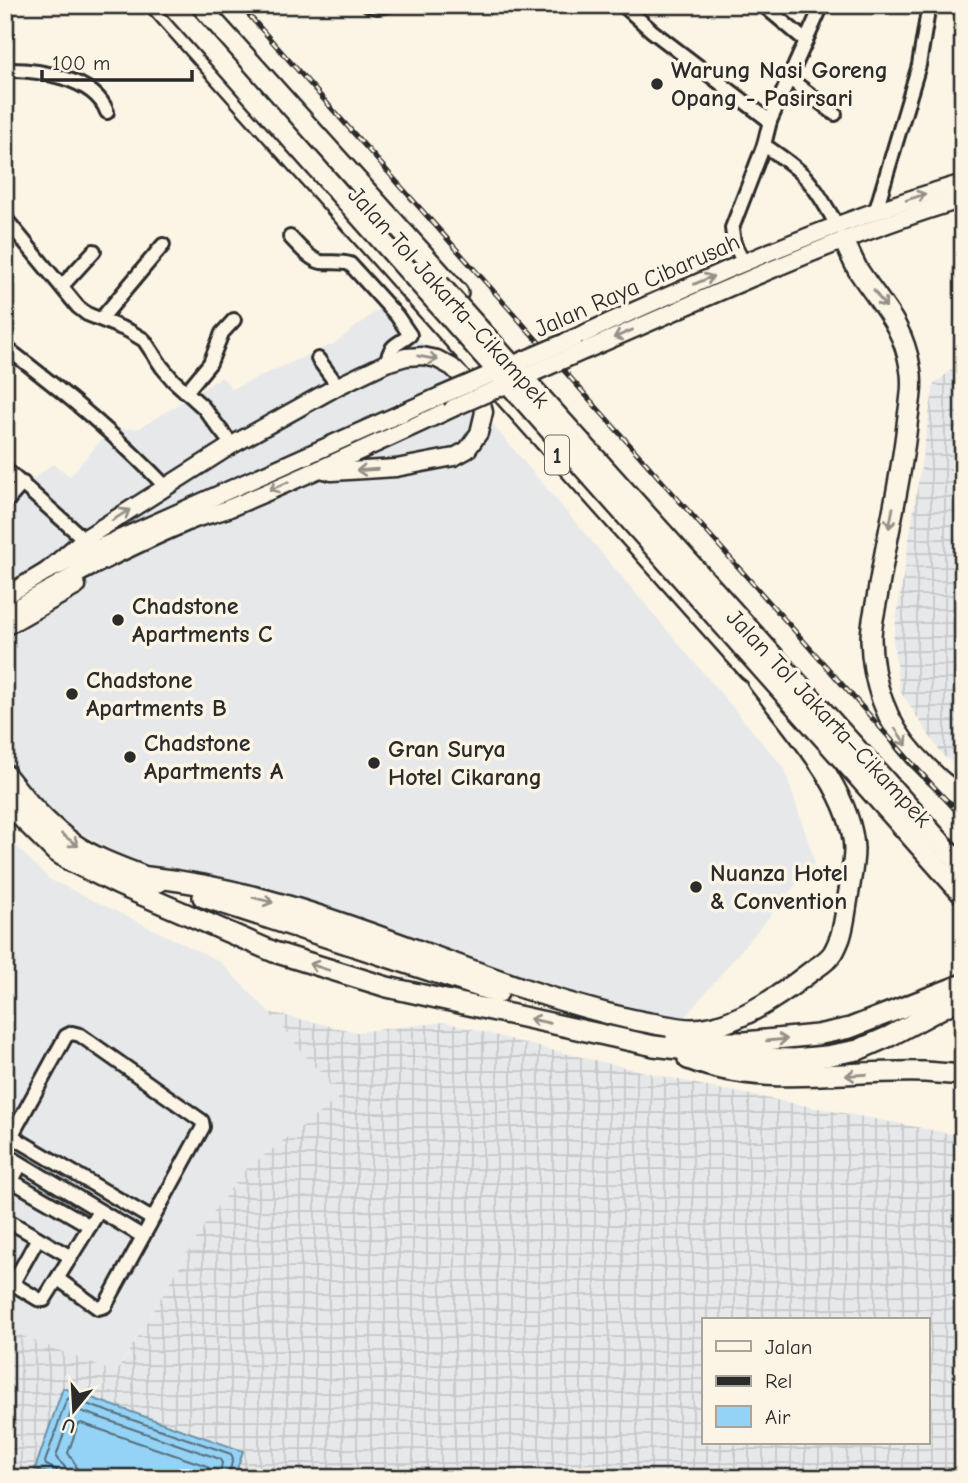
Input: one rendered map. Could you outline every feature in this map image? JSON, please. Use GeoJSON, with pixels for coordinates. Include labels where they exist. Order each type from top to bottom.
{"type":"FeatureCollection","features":[{"type":"Feature","properties":{"kind":"highway","name":"Jalan Tol Jakarta–Cikampek"},"geometry":{"type":"LineString","coordinates":[[156,5],[748,669],[778,693],[963,897]]}},
{"type":"Feature","properties":{"kind":"highway","name":"1"},"geometry":{"type":"LineString","coordinates":[[172,5],[963,897]]}},
{"type":"Feature","properties":{"kind":"highway","name":"1"},"geometry":{"type":"LineString","coordinates":[[187,5],[963,867]]}},
{"type":"Feature","properties":{"kind":"highway","name":"Jalan Tol Jakarta–Cikampek"},"geometry":{"type":"LineString","coordinates":[[200,5],[963,855]]}},
{"type":"Feature","properties":{"kind":"highway"},"geometry":{"type":"LineString","coordinates":[[841,233],[858,269],[895,323],[904,343],[912,383],[906,439],[871,637],[874,670],[882,701],[906,746],[939,780],[963,796]]}},
{"type":"Feature","properties":{"kind":"highway"},"geometry":{"type":"LineString","coordinates":[[148,877],[197,884],[344,923],[472,971],[575,1005],[631,1019],[692,1029],[712,1026],[755,1009],[833,954],[843,931],[854,850],[850,824],[825,772],[806,743],[748,669]]}},
{"type":"Feature","properties":{"kind":"highway"},"geometry":{"type":"LineString","coordinates":[[5,774],[43,820],[75,845],[107,862],[482,988],[636,1029],[707,1042],[745,1042],[817,1035],[849,1028],[963,984]]}},
{"type":"Feature","properties":{"kind":"highway"},"geometry":{"type":"LineString","coordinates":[[5,801],[55,851],[72,862],[274,952],[387,987],[654,1046],[754,1058],[794,1059],[858,1050],[890,1037],[963,997]]}},
{"type":"Feature","properties":{"kind":"highway"},"geometry":{"type":"LineString","coordinates":[[654,1046],[694,1062],[751,1074],[795,1077],[924,1072],[963,1076]]}},
{"type":"Feature","properties":{"kind":"main road","name":"Jalan Raya Cibarusah"},"geometry":{"type":"LineString","coordinates":[[5,596],[47,571],[440,396],[745,281],[841,233],[876,210],[963,183]]}},
{"type":"Feature","properties":{"kind":"main road","name":"Jalan Raya Cibarusah"},"geometry":{"type":"LineString","coordinates":[[5,627],[74,587],[159,548],[223,511],[453,408],[580,344],[629,312],[744,263],[841,233],[884,226],[963,199]]}},
{"type":"Feature","properties":{"kind":"main road"},"geometry":{"type":"LineString","coordinates":[[876,210],[884,226]]}},
{"type":"Feature","properties":{"kind":"main road"},"geometry":{"type":"LineString","coordinates":[[47,571],[84,539],[232,446],[338,386],[386,363],[405,357],[437,359],[458,372],[481,399],[483,420],[474,441],[467,450],[454,457],[396,468],[332,472],[321,469]]}},
{"type":"Feature","properties":{"kind":"main road","name":"Jalan Raya Cibarusah"},"geometry":{"type":"LineString","coordinates":[[5,615],[43,592],[191,518],[219,494]]}},
{"type":"Feature","properties":{"kind":"main road","name":"Jalan Raya Cibarusah"},"geometry":{"type":"LineString","coordinates":[[5,606],[62,575],[191,518],[223,511]]}},
{"type":"Feature","properties":{"kind":"street"},"geometry":{"type":"LineString","coordinates":[[369,5],[389,5]]}},
{"type":"Feature","properties":{"kind":"street"},"geometry":{"type":"LineString","coordinates":[[623,5],[652,31],[770,121]]}},
{"type":"Feature","properties":{"kind":"street"},"geometry":{"type":"LineString","coordinates":[[764,5],[806,41]]}},
{"type":"Feature","properties":{"kind":"street"},"geometry":{"type":"LineString","coordinates":[[744,263],[734,244],[732,228],[764,145],[770,121],[822,5]]}},
{"type":"Feature","properties":{"kind":"street"},"geometry":{"type":"LineString","coordinates":[[876,210],[919,65],[929,5]]}},
{"type":"Feature","properties":{"kind":"street"},"geometry":{"type":"LineString","coordinates":[[5,70],[35,71],[64,79],[95,94],[104,103],[107,112]]}},
{"type":"Feature","properties":{"kind":"street"},"geometry":{"type":"LineString","coordinates":[[790,79],[835,114]]}},
{"type":"Feature","properties":{"kind":"street"},"geometry":{"type":"LineString","coordinates":[[764,145],[802,173],[823,201],[841,233]]}},
{"type":"Feature","properties":{"kind":"street"},"geometry":{"type":"LineString","coordinates":[[5,218],[78,307],[87,314],[144,340],[162,367],[204,407],[232,446]]}},
{"type":"Feature","properties":{"kind":"street"},"geometry":{"type":"LineString","coordinates":[[290,237],[314,259],[350,264],[397,316],[410,335],[394,345],[386,363]]}},
{"type":"Feature","properties":{"kind":"street"},"geometry":{"type":"LineString","coordinates":[[101,319],[163,245]]}},
{"type":"Feature","properties":{"kind":"street"},"geometry":{"type":"LineString","coordinates":[[62,286],[94,251]]}},
{"type":"Feature","properties":{"kind":"street"},"geometry":{"type":"LineString","coordinates":[[186,392],[210,363],[222,333],[234,320]]}},
{"type":"Feature","properties":{"kind":"street"},"geometry":{"type":"LineString","coordinates":[[5,347],[132,451],[166,487]]}},
{"type":"Feature","properties":{"kind":"street"},"geometry":{"type":"LineString","coordinates":[[318,359],[338,386]]}},
{"type":"Feature","properties":{"kind":"street"},"geometry":{"type":"LineString","coordinates":[[5,469],[84,539]]}},
{"type":"Feature","properties":{"kind":"street"},"geometry":{"type":"LineString","coordinates":[[7,501],[23,483]]}},
{"type":"Feature","properties":{"kind":"street"},"geometry":{"type":"LineString","coordinates":[[58,1279],[98,1308],[104,1306],[201,1133],[203,1124],[80,1035],[69,1034],[13,1135],[152,1219]]}},
{"type":"Feature","properties":{"kind":"street"},"geometry":{"type":"LineString","coordinates":[[5,1154],[142,1236]]}},
{"type":"Feature","properties":{"kind":"street"},"geometry":{"type":"LineString","coordinates":[[21,1164],[8,1187],[90,1226]]}},
{"type":"Feature","properties":{"kind":"street"},"geometry":{"type":"LineString","coordinates":[[38,1238],[9,1281],[44,1300],[99,1211]]}},
{"type":"Feature","properties":{"kind":"street"},"geometry":{"type":"LineString","coordinates":[[5,1219],[71,1257]]}},
{"type":"Feature","properties":{"kind":"shaded area"},"geometry":{"type":"Polygon","coordinates":[[[388,302],[416,340],[462,363],[486,403],[492,424],[784,768],[815,862],[685,1017],[660,1015],[577,994],[323,908],[128,860],[60,821],[5,756],[5,499],[53,464],[70,476],[110,430],[140,428],[222,377],[232,389],[335,343],[388,302]]]}},
{"type":"Feature","properties":{"kind":"shaded area"},"geometry":{"type":"Polygon","coordinates":[[[954,368],[963,375],[963,769],[943,756],[900,691],[893,640],[934,384],[954,368]]]}},
{"type":"Feature","properties":{"kind":"shaded area"},"geometry":{"type":"Polygon","coordinates":[[[5,835],[49,879],[219,961],[269,1012],[341,1097],[244,1171],[208,1219],[115,1374],[5,1329],[5,835]]]}},
{"type":"Feature","properties":{"kind":"shaded area"},"geometry":{"type":"Polygon","coordinates":[[[269,1012],[357,1032],[445,1022],[709,1087],[963,1136],[963,1478],[5,1478],[5,1329],[116,1373],[208,1219],[244,1171],[340,1097],[269,1012]]]}},
{"type":"Feature","properties":{"kind":"water"},"geometry":{"type":"Polygon","coordinates":[[[63,1388],[243,1451],[234,1478],[61,1478],[35,1469],[63,1388]]]}},
{"type":"Feature","properties":{"kind":"railway"},"geometry":{"type":"LineString","coordinates":[[240,5],[963,818]]}},
{"type":"Feature","properties":{"kind":"place","name":"Warung Nasi Goreng Opang - Pasirsari"},"geometry":{"type":"Point","coordinates":[657,84]}},
{"type":"Feature","properties":{"kind":"place","name":"Chadstone Apartments C"},"geometry":{"type":"Point","coordinates":[118,620]}},
{"type":"Feature","properties":{"kind":"place","name":"Chadstone Apartments B"},"geometry":{"type":"Point","coordinates":[72,694]}},
{"type":"Feature","properties":{"kind":"place","name":"Chadstone Apartments A"},"geometry":{"type":"Point","coordinates":[130,757]}},
{"type":"Feature","properties":{"kind":"place","name":"Gran Surya Hotel Cikarang"},"geometry":{"type":"Point","coordinates":[374,763]}},
{"type":"Feature","properties":{"kind":"place","name":"Nuanza Hotel & Convention"},"geometry":{"type":"Point","coordinates":[696,887]}}]}
